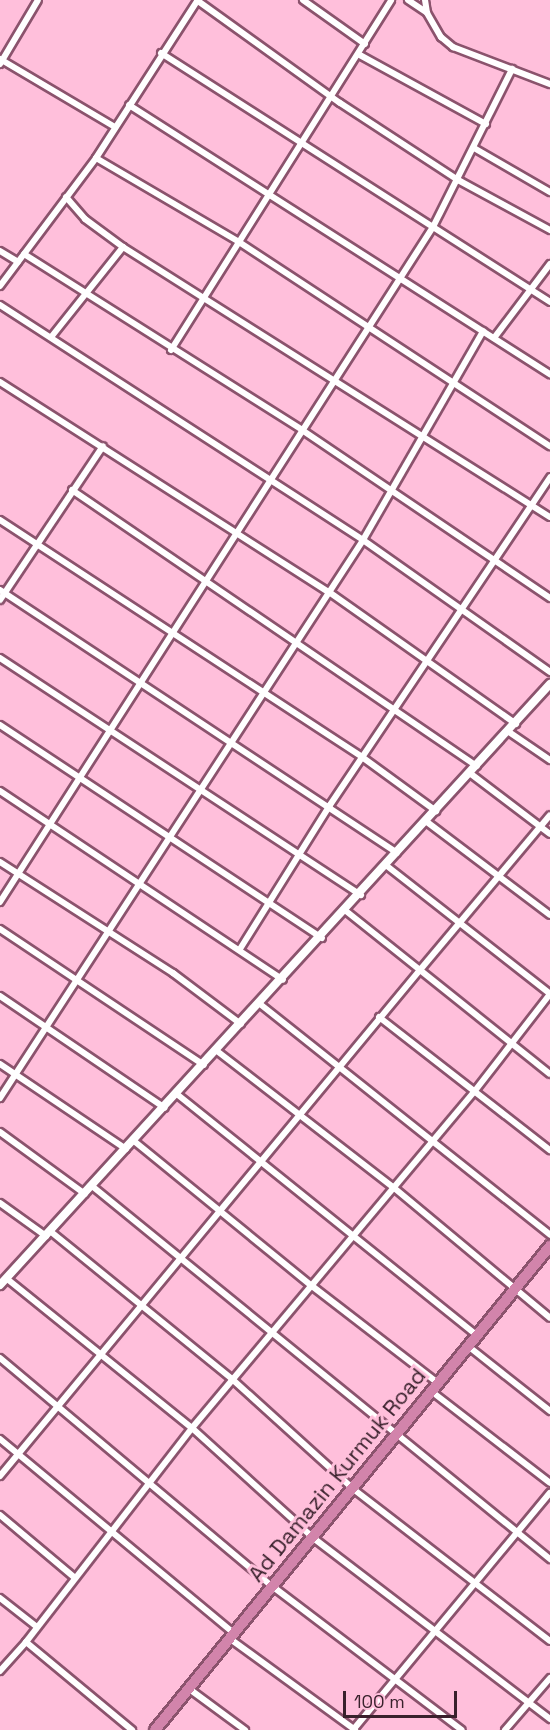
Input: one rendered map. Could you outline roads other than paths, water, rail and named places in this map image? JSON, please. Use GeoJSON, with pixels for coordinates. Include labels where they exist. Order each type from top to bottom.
{"type":"FeatureCollection","features":[{"type":"Feature","properties":{"kind":"highway","name":"Ad Damazin Kurmuk Road"},"geometry":{"type":"LineString","coordinates":[[155,1730],[550,1246]]}},
{"type":"Feature","properties":{"kind":"street"},"geometry":{"type":"LineString","coordinates":[[38,0],[1,61],[116,127]]}},
{"type":"Feature","properties":{"kind":"street"},"geometry":{"type":"LineString","coordinates":[[303,0],[364,44]]}},
{"type":"Feature","properties":{"kind":"street"},"geometry":{"type":"LineString","coordinates":[[171,350],[333,96],[391,0]]}},
{"type":"Feature","properties":{"kind":"street"},"geometry":{"type":"LineString","coordinates":[[408,0],[427,13]]}},
{"type":"Feature","properties":{"kind":"street"},"geometry":{"type":"LineString","coordinates":[[425,0],[427,13],[441,37],[453,47],[550,84]]}},
{"type":"Feature","properties":{"kind":"street"},"geometry":{"type":"LineString","coordinates":[[0,286],[96,158],[160,53],[198,1],[458,180],[550,230]]}},
{"type":"Feature","properties":{"kind":"street"},"geometry":{"type":"LineString","coordinates":[[160,53],[550,302]]}},
{"type":"Feature","properties":{"kind":"street"},"geometry":{"type":"LineString","coordinates":[[358,54],[486,124]]}},
{"type":"Feature","properties":{"kind":"street"},"geometry":{"type":"LineString","coordinates":[[0,902],[203,582],[433,227],[512,69]]}},
{"type":"Feature","properties":{"kind":"street"},"geometry":{"type":"LineString","coordinates":[[129,105],[550,374]]}},
{"type":"Feature","properties":{"kind":"street"},"geometry":{"type":"LineString","coordinates":[[474,148],[550,192]]}},
{"type":"Feature","properties":{"kind":"street"},"geometry":{"type":"LineString","coordinates":[[96,158],[239,242],[550,446]]}},
{"type":"Feature","properties":{"kind":"street"},"geometry":{"type":"LineString","coordinates":[[66,196],[85,219],[123,247],[550,517]]}},
{"type":"Feature","properties":{"kind":"street"},"geometry":{"type":"LineString","coordinates":[[52,336],[123,247]]}},
{"type":"Feature","properties":{"kind":"street"},"geometry":{"type":"LineString","coordinates":[[0,251],[18,262]]}},
{"type":"Feature","properties":{"kind":"street"},"geometry":{"type":"LineString","coordinates":[[24,254],[85,296],[302,430],[550,598]]}},
{"type":"Feature","properties":{"kind":"street"},"geometry":{"type":"LineString","coordinates":[[494,338],[550,264]]}},
{"type":"Feature","properties":{"kind":"street"},"geometry":{"type":"LineString","coordinates":[[0,305],[52,336],[363,540],[464,608],[550,672]]}},
{"type":"Feature","properties":{"kind":"street"},"geometry":{"type":"LineString","coordinates":[[0,1098],[363,540],[483,331]]}},
{"type":"Feature","properties":{"kind":"street"},"geometry":{"type":"LineString","coordinates":[[0,382],[329,592],[516,724]]}},
{"type":"Feature","properties":{"kind":"street"},"geometry":{"type":"LineString","coordinates":[[0,600],[2,592],[103,446]]}},
{"type":"Feature","properties":{"kind":"street"},"geometry":{"type":"LineString","coordinates":[[240,949],[330,805],[427,659],[497,561],[550,477]]}},
{"type":"Feature","properties":{"kind":"street"},"geometry":{"type":"LineString","coordinates":[[72,490],[203,582],[396,707],[478,766]]}},
{"type":"Feature","properties":{"kind":"street"},"geometry":{"type":"LineString","coordinates":[[0,520],[170,634],[263,692],[437,811]]}},
{"type":"Feature","properties":{"kind":"street"},"geometry":{"type":"LineString","coordinates":[[2,592],[330,805],[399,854]]}},
{"type":"Feature","properties":{"kind":"street"},"geometry":{"type":"LineString","coordinates":[[0,658],[300,852],[361,895]]}},
{"type":"Feature","properties":{"kind":"street"},"geometry":{"type":"LineString","coordinates":[[550,684],[399,854],[3,1282],[103,1355],[192,1428],[312,1537],[550,1719]]}},
{"type":"Feature","properties":{"kind":"street"},"geometry":{"type":"LineString","coordinates":[[0,725],[269,900],[322,938]]}},
{"type":"Feature","properties":{"kind":"street"},"geometry":{"type":"LineString","coordinates":[[509,732],[550,760]]}},
{"type":"Feature","properties":{"kind":"street"},"geometry":{"type":"LineString","coordinates":[[471,774],[550,834]]}},
{"type":"Feature","properties":{"kind":"street"},"geometry":{"type":"LineString","coordinates":[[0,791],[240,949],[283,980]]}},
{"type":"Feature","properties":{"kind":"street"},"geometry":{"type":"LineString","coordinates":[[0,1476],[183,1258],[338,1065],[550,815]]}},
{"type":"Feature","properties":{"kind":"street"},"geometry":{"type":"LineString","coordinates":[[427,822],[550,915]]}},
{"type":"Feature","properties":{"kind":"street"},"geometry":{"type":"LineString","coordinates":[[0,862],[204,994],[242,1024]]}},
{"type":"Feature","properties":{"kind":"street"},"geometry":{"type":"LineString","coordinates":[[0,1671],[26,1642],[110,1530],[192,1428],[474,1092],[550,994],[387,866]]}},
{"type":"Feature","properties":{"kind":"street"},"geometry":{"type":"LineString","coordinates":[[346,911],[550,1074]]}},
{"type":"Feature","properties":{"kind":"street"},"geometry":{"type":"LineString","coordinates":[[0,929],[204,1065]]}},
{"type":"Feature","properties":{"kind":"street"},"geometry":{"type":"LineString","coordinates":[[0,996],[165,1108]]}},
{"type":"Feature","properties":{"kind":"street"},"geometry":{"type":"LineString","coordinates":[[260,1004],[433,1139],[550,1235]]}},
{"type":"Feature","properties":{"kind":"street"},"geometry":{"type":"LineString","coordinates":[[379,1017],[550,1150]]}},
{"type":"Feature","properties":{"kind":"street"},"geometry":{"type":"LineString","coordinates":[[217,1051],[393,1187],[550,1318]]}},
{"type":"Feature","properties":{"kind":"street"},"geometry":{"type":"LineString","coordinates":[[0,1064],[126,1149]]}},
{"type":"Feature","properties":{"kind":"street"},"geometry":{"type":"LineString","coordinates":[[178,1095],[477,1335]]}},
{"type":"Feature","properties":{"kind":"street"},"geometry":{"type":"LineString","coordinates":[[0,1132],[85,1194]]}},
{"type":"Feature","properties":{"kind":"street"},"geometry":{"type":"LineString","coordinates":[[134,1141],[222,1210],[550,1483]]}},
{"type":"Feature","properties":{"kind":"street"},"geometry":{"type":"LineString","coordinates":[[92,1186],[550,1559]]}},
{"type":"Feature","properties":{"kind":"street"},"geometry":{"type":"LineString","coordinates":[[0,1203],[48,1233],[144,1305],[232,1379],[352,1488],[550,1641]]}},
{"type":"Feature","properties":{"kind":"street"},"geometry":{"type":"LineString","coordinates":[[468,1346],[550,1411]]}},
{"type":"Feature","properties":{"kind":"street"},"geometry":{"type":"LineString","coordinates":[[0,1358],[150,1480],[272,1586],[462,1730]]}},
{"type":"Feature","properties":{"kind":"street"},"geometry":{"type":"LineString","coordinates":[[0,1438],[231,1636],[354,1730],[550,1493]]}},
{"type":"Feature","properties":{"kind":"street"},"geometry":{"type":"LineString","coordinates":[[0,1515],[74,1577]]}},
{"type":"Feature","properties":{"kind":"street"},"geometry":{"type":"LineString","coordinates":[[0,1598],[37,1627]]}},
{"type":"Feature","properties":{"kind":"street"},"geometry":{"type":"LineString","coordinates":[[26,1642],[132,1730]]}},
{"type":"Feature","properties":{"kind":"street"},"geometry":{"type":"LineString","coordinates":[[505,1730],[550,1678]]}},
{"type":"Feature","properties":{"kind":"street"},"geometry":{"type":"LineString","coordinates":[[188,1688],[245,1730]]}}]}
